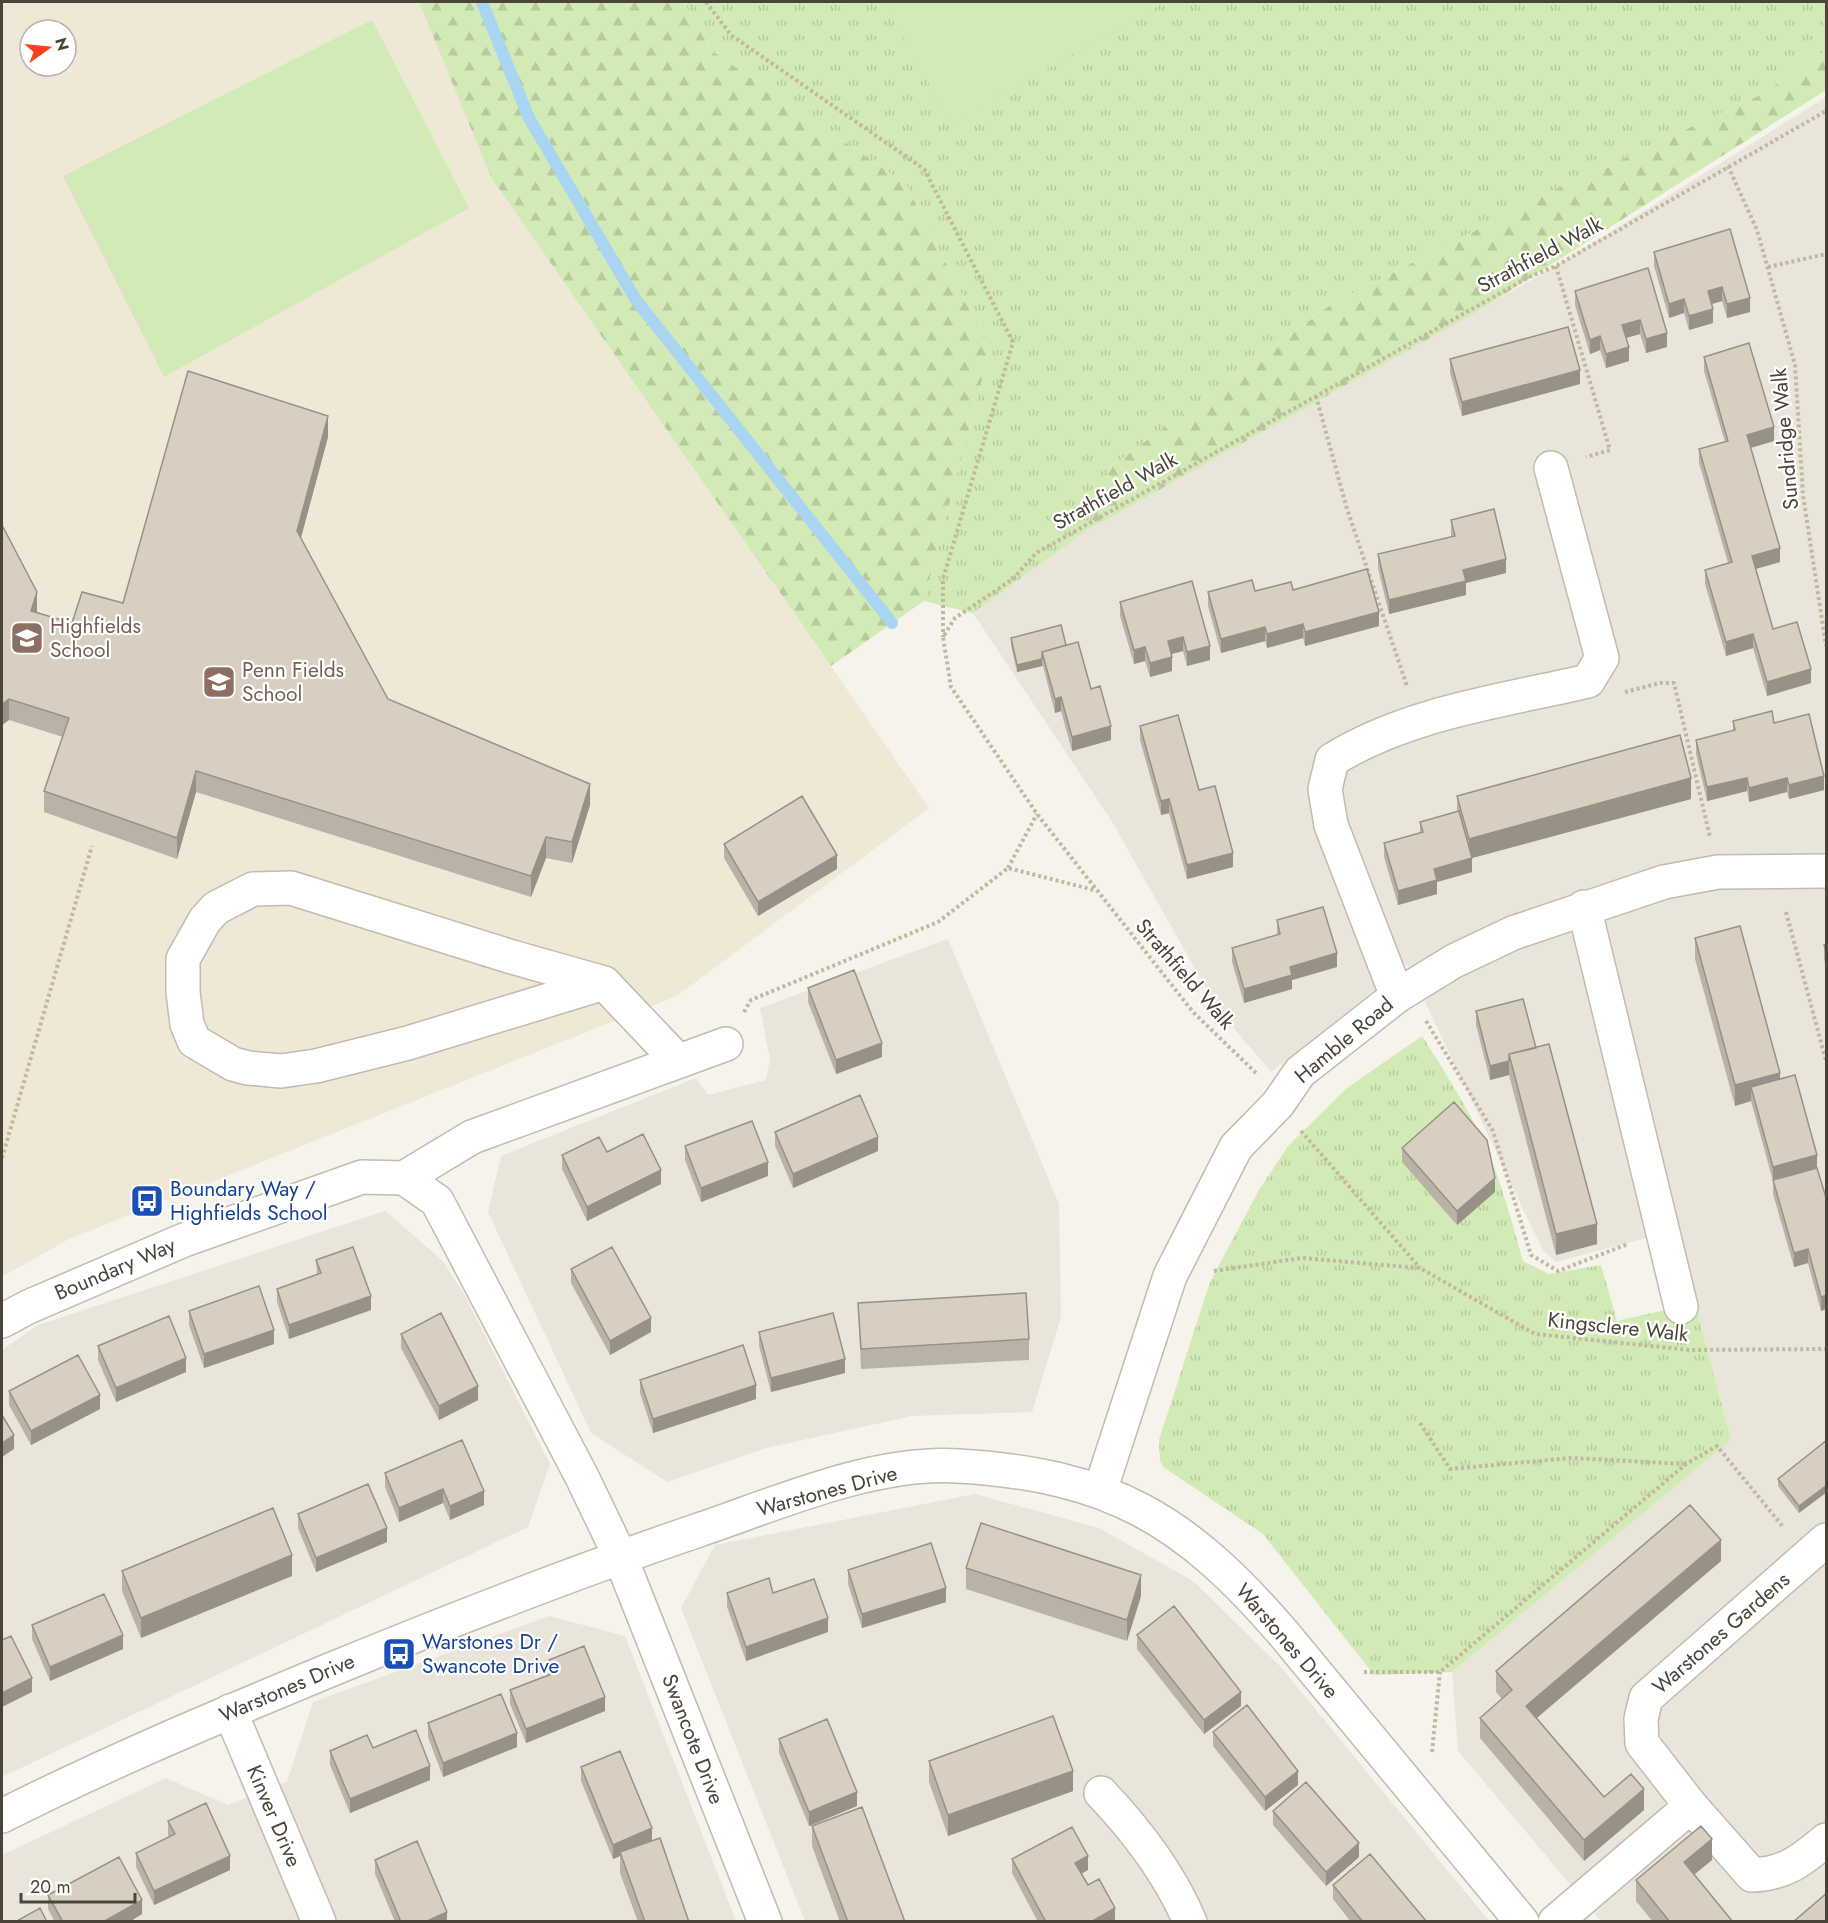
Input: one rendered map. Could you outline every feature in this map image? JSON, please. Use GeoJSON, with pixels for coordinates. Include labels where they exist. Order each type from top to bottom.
{"type":"FeatureCollection","features":[{"type":"Feature","properties":{"kind":"street"},"geometry":{"type":"LineString","coordinates":[[1397,996],[1331,825],[1325,789],[1332,760],[1358,744],[1419,721],[1588,681],[1602,658],[1551,468]]}},
{"type":"Feature","properties":{"kind":"street","name":"Hamble Road"},"geometry":{"type":"LineString","coordinates":[[1100,1491],[1175,1266],[1236,1147],[1278,1104],[1300,1072],[1397,996],[1454,961],[1503,938],[1584,907],[1664,882],[1719,872],[1827,871]]}},
{"type":"Feature","properties":{"kind":"street"},"geometry":{"type":"LineString","coordinates":[[603,983],[408,1043],[327,1064],[281,1071],[233,1064],[194,1041],[187,1024],[183,992],[183,959],[205,920],[216,908],[253,889],[291,888],[603,983],[678,1061]]}},
{"type":"Feature","properties":{"kind":"street"},"geometry":{"type":"LineString","coordinates":[[1584,907],[1681,1307]]}},
{"type":"Feature","properties":{"kind":"street"},"geometry":{"type":"LineString","coordinates":[[404,1178],[472,1137],[726,1044]]}},
{"type":"Feature","properties":{"kind":"street","name":"Boundary Way"},"geometry":{"type":"LineString","coordinates":[[2,1321],[28,1307],[184,1240],[351,1180],[362,1177],[404,1178]]}},
{"type":"Feature","properties":{"kind":"street","name":"Swancote Drive"},"geometry":{"type":"LineString","coordinates":[[404,1178],[437,1200],[582,1477],[620,1556],[765,1922]]}},
{"type":"Feature","properties":{"kind":"street","name":"Warstones Drive"},"geometry":{"type":"LineString","coordinates":[[2,1816],[230,1712],[436,1626],[620,1556],[832,1486],[907,1469],[953,1466],[1015,1471],[1100,1491],[1129,1503],[1168,1524],[1207,1553],[1249,1594],[1522,1922]]}},
{"type":"Feature","properties":{"kind":"street","name":"Warstones Gardens"},"geometry":{"type":"LineString","coordinates":[[1821,1557],[1646,1698],[1641,1719],[1642,1743],[1691,1806],[1752,1875],[1775,1874],[1805,1858],[1827,1840]]}},
{"type":"Feature","properties":{"kind":"street","name":"Kinver Drive"},"geometry":{"type":"LineString","coordinates":[[230,1712],[319,1922]]}},
{"type":"Feature","properties":{"kind":"street"},"geometry":{"type":"LineString","coordinates":[[1101,1793],[1127,1820],[1181,1900],[1190,1922]]}},
{"type":"Feature","properties":{"kind":"street"},"geometry":{"type":"LineString","coordinates":[[1555,1922],[1691,1806]]}},
{"type":"Feature","properties":{"kind":"path"},"geometry":{"type":"LineString","coordinates":[[706,2],[731,35],[924,169],[1013,342],[944,579],[943,637]]}},
{"type":"Feature","properties":{"kind":"path","name":"Strathfield Walk"},"geometry":{"type":"LineString","coordinates":[[1420,1268],[1278,1104],[1252,1068],[1193,1012],[1094,890],[1037,814],[951,687],[943,637],[955,618],[1013,579],[1036,552],[1529,277],[1556,266],[1827,111]]}},
{"type":"Feature","properties":{"kind":"path","name":"Sundridge Walk"},"geometry":{"type":"LineString","coordinates":[[1728,166],[1757,230],[1795,365],[1803,495],[1827,646]]}},
{"type":"Feature","properties":{"kind":"path"},"geometry":{"type":"LineString","coordinates":[[1768,267],[1827,254]]}},
{"type":"Feature","properties":{"kind":"path"},"geometry":{"type":"LineString","coordinates":[[1551,468],[1610,450],[1556,266]]}},
{"type":"Feature","properties":{"kind":"path"},"geometry":{"type":"LineString","coordinates":[[1316,396],[1347,509],[1419,721]]}},
{"type":"Feature","properties":{"kind":"path"},"geometry":{"type":"LineString","coordinates":[[1588,681],[1602,698],[1660,683],[1674,683],[1719,872]]}},
{"type":"Feature","properties":{"kind":"path"},"geometry":{"type":"LineString","coordinates":[[726,1044],[751,1000],[938,922],[1008,868],[1037,814]]}},
{"type":"Feature","properties":{"kind":"path"},"geometry":{"type":"LineString","coordinates":[[2,1158],[92,846]]}},
{"type":"Feature","properties":{"kind":"path"},"geometry":{"type":"LineString","coordinates":[[1008,868],[1094,890]]}},
{"type":"Feature","properties":{"kind":"path"},"geometry":{"type":"LineString","coordinates":[[1785,912],[1827,1061]]}},
{"type":"Feature","properties":{"kind":"path"},"geometry":{"type":"LineString","coordinates":[[1426,1020],[1493,1131],[1531,1255],[1558,1271],[1662,1232]]}},
{"type":"Feature","properties":{"kind":"path","name":"Kingsclere Walk"},"geometry":{"type":"LineString","coordinates":[[1208,1271],[1302,1258],[1420,1268],[1535,1334],[1690,1350],[1827,1349]]}},
{"type":"Feature","properties":{"kind":"path"},"geometry":{"type":"LineString","coordinates":[[1419,1423],[1450,1469],[1572,1458],[1686,1464]]}},
{"type":"Feature","properties":{"kind":"path"},"geometry":{"type":"LineString","coordinates":[[1364,1672],[1440,1672],[1686,1464],[1717,1446],[1821,1557]]}},
{"type":"Feature","properties":{"kind":"path"},"geometry":{"type":"LineString","coordinates":[[1432,1752],[1440,1672]]}},
{"type":"Feature","properties":{"kind":"shaded area"},"geometry":{"type":"Polygon","coordinates":[[[2,2],[419,2],[492,177],[929,808],[677,996],[67,1240],[2,1277],[2,2]]]}},
{"type":"Feature","properties":{"kind":"shaded area"},"geometry":{"type":"Polygon","coordinates":[[[1826,97],[1826,1921],[1601,1921],[1458,1751],[1452,1672],[1731,1440],[1676,1230],[1556,1262],[1543,1251],[1407,964],[1271,1072],[1219,1011],[1111,820],[973,613],[1086,531],[1556,266],[1826,97]]]}},
{"type":"Feature","properties":{"kind":"shaded area"},"geometry":{"type":"Polygon","coordinates":[[[948,939],[1059,1204],[1061,1317],[1032,1412],[912,1416],[766,1448],[667,1482],[591,1433],[488,1212],[501,1156],[696,1078],[708,1095],[766,1080],[770,1059],[760,1008],[948,939]]]}},
{"type":"Feature","properties":{"kind":"shaded area"},"geometry":{"type":"Polygon","coordinates":[[[385,1211],[442,1260],[463,1292],[550,1464],[528,1527],[2,1777],[2,1350],[38,1325],[385,1211]]]}},
{"type":"Feature","properties":{"kind":"shaded area"},"geometry":{"type":"Polygon","coordinates":[[[975,1494],[1099,1528],[1193,1581],[1280,1666],[1489,1921],[805,1921],[681,1608],[715,1545],[975,1494]]]}},
{"type":"Feature","properties":{"kind":"shaded area"},"geometry":{"type":"Polygon","coordinates":[[[549,1616],[625,1636],[736,1921],[2,1921],[2,1855],[166,1778],[228,1805],[287,1782],[313,1702],[549,1616]]]}},
{"type":"Feature","properties":{"kind":"green space"},"geometry":{"type":"Polygon","coordinates":[[[419,2],[684,2],[711,50],[906,184],[990,350],[924,601],[831,666],[491,177],[419,2]]]}},
{"type":"Feature","properties":{"kind":"green space"},"geometry":{"type":"Polygon","coordinates":[[[684,2],[1826,2],[1826,50],[1760,95],[1557,189],[1333,303],[1112,466],[1086,531],[973,613],[924,601],[990,350],[906,184],[711,50],[684,2]]]}},
{"type":"Feature","properties":{"kind":"green space"},"geometry":{"type":"Polygon","coordinates":[[[883,2],[1165,2],[951,123],[883,2]]]}},
{"type":"Feature","properties":{"kind":"green space"},"geometry":{"type":"Polygon","coordinates":[[[372,20],[469,208],[164,377],[63,176],[372,20]]]}},
{"type":"Feature","properties":{"kind":"green space"},"geometry":{"type":"Polygon","coordinates":[[[1826,50],[1826,90],[1478,311],[1086,531],[1112,466],[1333,303],[1557,189],[1760,95],[1826,50]]]}},
{"type":"Feature","properties":{"kind":"green space"},"geometry":{"type":"Polygon","coordinates":[[[1422,1036],[1464,1104],[1486,1147],[1502,1189],[1523,1261],[1549,1274],[1601,1265],[1617,1321],[1695,1303],[1731,1440],[1452,1672],[1374,1675],[1263,1534],[1163,1467],[1160,1461],[1159,1440],[1210,1282],[1259,1190],[1288,1146],[1347,1088],[1422,1036]]]}},
{"type":"Feature","properties":{"kind":"building"},"geometry":{"type":"Polygon","coordinates":[[[1730,229],[1750,298],[1727,304],[1722,287],[1708,291],[1713,309],[1689,316],[1684,299],[1669,304],[1654,252],[1730,229]]]}},
{"type":"Feature","properties":{"kind":"building"},"geometry":{"type":"Polygon","coordinates":[[[1648,268],[1667,333],[1646,339],[1640,320],[1622,325],[1629,347],[1606,354],[1600,336],[1590,340],[1575,291],[1648,268]]]}},
{"type":"Feature","properties":{"kind":"building"},"geometry":{"type":"Polygon","coordinates":[[[1568,327],[1580,370],[1462,402],[1450,359],[1568,327]]]}},
{"type":"Feature","properties":{"kind":"building"},"geometry":{"type":"Polygon","coordinates":[[[1749,343],[1774,427],[1747,435],[1780,548],[1752,556],[1773,629],[1797,622],[1811,669],[1767,682],[1753,634],[1726,642],[1705,570],[1732,562],[1699,449],[1728,441],[1704,357],[1749,343]]]}},
{"type":"Feature","properties":{"kind":"building","name":"Penn Fields School"},"geometry":{"type":"Polygon","coordinates":[[[188,371],[328,416],[297,531],[388,699],[590,784],[572,842],[546,837],[531,876],[196,771],[177,838],[44,791],[69,718],[9,699],[2,704],[2,525],[37,592],[31,611],[72,623],[82,592],[123,603],[188,371]]]}},
{"type":"Feature","properties":{"kind":"building"},"geometry":{"type":"Polygon","coordinates":[[[1494,509],[1506,559],[1463,570],[1466,581],[1389,600],[1378,554],[1455,536],[1451,520],[1494,509]]]}},
{"type":"Feature","properties":{"kind":"building"},"geometry":{"type":"Polygon","coordinates":[[[1367,569],[1379,612],[1305,632],[1303,624],[1267,634],[1265,627],[1221,639],[1208,592],[1252,580],[1255,591],[1291,582],[1293,590],[1367,569]]]}},
{"type":"Feature","properties":{"kind":"building"},"geometry":{"type":"Polygon","coordinates":[[[1192,581],[1210,646],[1187,652],[1183,637],[1168,641],[1172,657],[1150,663],[1145,647],[1134,650],[1120,602],[1192,581]]]}},
{"type":"Feature","properties":{"kind":"building"},"geometry":{"type":"Polygon","coordinates":[[[1061,625],[1066,645],[1042,652],[1042,659],[1017,665],[1011,638],[1061,625]]]}},
{"type":"Feature","properties":{"kind":"building"},"geometry":{"type":"Polygon","coordinates":[[[1078,642],[1091,689],[1100,686],[1111,726],[1072,737],[1061,697],[1055,699],[1042,652],[1078,642]]]}},
{"type":"Feature","properties":{"kind":"building"},"geometry":{"type":"Polygon","coordinates":[[[1772,711],[1774,723],[1809,714],[1824,776],[1789,785],[1787,778],[1749,788],[1747,778],[1707,787],[1696,740],[1735,730],[1733,721],[1772,711]]]}},
{"type":"Feature","properties":{"kind":"building"},"geometry":{"type":"Polygon","coordinates":[[[1178,715],[1199,790],[1215,786],[1233,853],[1187,865],[1169,799],[1161,801],[1140,726],[1178,715]]]}},
{"type":"Feature","properties":{"kind":"building"},"geometry":{"type":"Polygon","coordinates":[[[1680,735],[1691,778],[1469,839],[1457,796],[1680,735]]]}},
{"type":"Feature","properties":{"kind":"building"},"geometry":{"type":"Polygon","coordinates":[[[802,796],[837,855],[758,902],[724,844],[802,796]]]}},
{"type":"Feature","properties":{"kind":"building"},"geometry":{"type":"Polygon","coordinates":[[[1459,811],[1472,858],[1434,869],[1437,880],[1398,891],[1384,843],[1423,832],[1420,822],[1459,811]]]}},
{"type":"Feature","properties":{"kind":"building"},"geometry":{"type":"Polygon","coordinates":[[[1323,907],[1337,953],[1290,967],[1292,975],[1244,989],[1232,948],[1280,934],[1277,920],[1323,907]]]}},
{"type":"Feature","properties":{"kind":"building"},"geometry":{"type":"Polygon","coordinates":[[[1740,926],[1780,1073],[1735,1085],[1695,938],[1740,926]]]}},
{"type":"Feature","properties":{"kind":"building"},"geometry":{"type":"Polygon","coordinates":[[[854,970],[882,1043],[836,1060],[808,988],[854,970]]]}},
{"type":"Feature","properties":{"kind":"building"},"geometry":{"type":"Polygon","coordinates":[[[1523,999],[1536,1048],[1509,1054],[1509,1061],[1490,1066],[1476,1011],[1523,999]]]}},
{"type":"Feature","properties":{"kind":"building"},"geometry":{"type":"Polygon","coordinates":[[[1549,1044],[1597,1224],[1556,1234],[1509,1054],[1549,1044]]]}},
{"type":"Feature","properties":{"kind":"building"},"geometry":{"type":"Polygon","coordinates":[[[1795,1075],[1817,1155],[1773,1167],[1751,1087],[1795,1075]]]}},
{"type":"Feature","properties":{"kind":"building"},"geometry":{"type":"Polygon","coordinates":[[[860,1095],[878,1137],[793,1174],[775,1132],[860,1095]]]}},
{"type":"Feature","properties":{"kind":"building"},"geometry":{"type":"Polygon","coordinates":[[[1454,1102],[1487,1140],[1495,1178],[1457,1211],[1402,1148],[1454,1102]]]}},
{"type":"Feature","properties":{"kind":"building"},"geometry":{"type":"Polygon","coordinates":[[[752,1121],[768,1162],[701,1188],[685,1146],[752,1121]]]}},
{"type":"Feature","properties":{"kind":"building"},"geometry":{"type":"Polygon","coordinates":[[[643,1134],[661,1170],[587,1207],[562,1155],[599,1137],[607,1152],[643,1134]]]}},
{"type":"Feature","properties":{"kind":"building"},"geometry":{"type":"Polygon","coordinates":[[[1817,1168],[1827,1201],[1827,1295],[1821,1297],[1808,1249],[1794,1253],[1773,1180],[1817,1168]]]}},
{"type":"Feature","properties":{"kind":"building"},"geometry":{"type":"Polygon","coordinates":[[[353,1247],[371,1296],[289,1325],[277,1289],[321,1273],[316,1260],[353,1247]]]}},
{"type":"Feature","properties":{"kind":"building"},"geometry":{"type":"Polygon","coordinates":[[[612,1247],[651,1318],[610,1341],[571,1269],[612,1247]]]}},
{"type":"Feature","properties":{"kind":"building"},"geometry":{"type":"Polygon","coordinates":[[[259,1286],[274,1330],[204,1354],[189,1311],[259,1286]]]}},
{"type":"Feature","properties":{"kind":"building"},"geometry":{"type":"Polygon","coordinates":[[[1026,1293],[1029,1339],[861,1349],[858,1303],[1026,1293]]]}},
{"type":"Feature","properties":{"kind":"building"},"geometry":{"type":"Polygon","coordinates":[[[441,1313],[478,1386],[439,1406],[401,1334],[441,1313]]]}},
{"type":"Feature","properties":{"kind":"building"},"geometry":{"type":"Polygon","coordinates":[[[833,1313],[845,1359],[771,1378],[759,1332],[833,1313]]]}},
{"type":"Feature","properties":{"kind":"building"},"geometry":{"type":"Polygon","coordinates":[[[169,1316],[186,1358],[116,1388],[98,1346],[169,1316]]]}},
{"type":"Feature","properties":{"kind":"building"},"geometry":{"type":"Polygon","coordinates":[[[743,1345],[756,1385],[653,1419],[640,1380],[743,1345]]]}},
{"type":"Feature","properties":{"kind":"building"},"geometry":{"type":"Polygon","coordinates":[[[78,1355],[100,1395],[31,1431],[9,1391],[78,1355]]]}},
{"type":"Feature","properties":{"kind":"building"},"geometry":{"type":"Polygon","coordinates":[[[2,1415],[14,1435],[2,1443],[2,1415]]]}},
{"type":"Feature","properties":{"kind":"building"},"geometry":{"type":"Polygon","coordinates":[[[462,1440],[484,1491],[450,1506],[443,1489],[399,1508],[385,1473],[462,1440]]]}},
{"type":"Feature","properties":{"kind":"building"},"geometry":{"type":"Polygon","coordinates":[[[1827,1440],[1827,1485],[1799,1506],[1778,1479],[1827,1440]]]}},
{"type":"Feature","properties":{"kind":"building"},"geometry":{"type":"Polygon","coordinates":[[[368,1484],[387,1528],[316,1558],[298,1514],[368,1484]]]}},
{"type":"Feature","properties":{"kind":"building"},"geometry":{"type":"Polygon","coordinates":[[[1690,1505],[1721,1540],[1526,1706],[1604,1797],[1631,1774],[1644,1789],[1584,1840],[1480,1718],[1512,1690],[1496,1671],[1690,1505]]]}},
{"type":"Feature","properties":{"kind":"building"},"geometry":{"type":"Polygon","coordinates":[[[273,1508],[292,1555],[141,1618],[122,1571],[273,1508]]]}},
{"type":"Feature","properties":{"kind":"building"},"geometry":{"type":"Polygon","coordinates":[[[981,1523],[1141,1575],[1127,1620],[966,1568],[981,1523]]]}},
{"type":"Feature","properties":{"kind":"building"},"geometry":{"type":"Polygon","coordinates":[[[931,1543],[946,1588],[862,1614],[848,1570],[931,1543]]]}},
{"type":"Feature","properties":{"kind":"building"},"geometry":{"type":"Polygon","coordinates":[[[769,1578],[773,1593],[814,1579],[828,1618],[746,1647],[727,1593],[769,1578]]]}},
{"type":"Feature","properties":{"kind":"building"},"geometry":{"type":"Polygon","coordinates":[[[104,1594],[123,1635],[50,1667],[32,1625],[104,1594]]]}},
{"type":"Feature","properties":{"kind":"building"},"geometry":{"type":"Polygon","coordinates":[[[1174,1606],[1241,1692],[1204,1720],[1137,1635],[1174,1606]]]}},
{"type":"Feature","properties":{"kind":"building"},"geometry":{"type":"Polygon","coordinates":[[[11,1636],[32,1678],[2,1693],[2,1640],[11,1636]]]}},
{"type":"Feature","properties":{"kind":"building"},"geometry":{"type":"Polygon","coordinates":[[[584,1646],[605,1697],[526,1729],[510,1690],[554,1673],[549,1660],[584,1646]]]}},
{"type":"Feature","properties":{"kind":"building"},"geometry":{"type":"Polygon","coordinates":[[[501,1694],[517,1733],[443,1763],[428,1723],[501,1694]]]}},
{"type":"Feature","properties":{"kind":"building"},"geometry":{"type":"Polygon","coordinates":[[[1247,1705],[1298,1771],[1265,1797],[1213,1732],[1247,1705]]]}},
{"type":"Feature","properties":{"kind":"building"},"geometry":{"type":"Polygon","coordinates":[[[1053,1716],[1073,1771],[948,1815],[929,1761],[1053,1716]]]}},
{"type":"Feature","properties":{"kind":"building"},"geometry":{"type":"Polygon","coordinates":[[[827,1719],[857,1792],[809,1812],[779,1739],[827,1719]]]}},
{"type":"Feature","properties":{"kind":"building"},"geometry":{"type":"Polygon","coordinates":[[[416,1730],[430,1766],[350,1799],[330,1751],[367,1735],[373,1748],[416,1730]]]}},
{"type":"Feature","properties":{"kind":"building"},"geometry":{"type":"Polygon","coordinates":[[[620,1751],[652,1828],[613,1845],[581,1767],[620,1751]]]}},
{"type":"Feature","properties":{"kind":"building"},"geometry":{"type":"Polygon","coordinates":[[[1306,1782],[1359,1843],[1326,1872],[1273,1811],[1306,1782]]]}},
{"type":"Feature","properties":{"kind":"building"},"geometry":{"type":"Polygon","coordinates":[[[206,1803],[230,1856],[154,1891],[136,1853],[175,1834],[168,1821],[206,1803]]]}},
{"type":"Feature","properties":{"kind":"building"},"geometry":{"type":"Polygon","coordinates":[[[862,1807],[905,1922],[848,1922],[812,1826],[862,1807]]]}},
{"type":"Feature","properties":{"kind":"building"},"geometry":{"type":"Polygon","coordinates":[[[1701,1826],[1712,1839],[1684,1862],[1733,1922],[1670,1922],[1636,1880],[1701,1826]]]}},
{"type":"Feature","properties":{"kind":"building"},"geometry":{"type":"Polygon","coordinates":[[[1072,1827],[1088,1856],[1075,1863],[1088,1885],[1099,1879],[1115,1908],[1091,1922],[1046,1922],[1012,1859],[1072,1827]]]}},
{"type":"Feature","properties":{"kind":"building"},"geometry":{"type":"Polygon","coordinates":[[[660,1838],[689,1922],[645,1922],[620,1852],[660,1838]]]}},
{"type":"Feature","properties":{"kind":"building"},"geometry":{"type":"Polygon","coordinates":[[[417,1841],[447,1912],[425,1922],[401,1922],[375,1860],[417,1841]]]}},
{"type":"Feature","properties":{"kind":"building"},"geometry":{"type":"Polygon","coordinates":[[[1370,1854],[1427,1922],[1363,1922],[1333,1885],[1370,1854]]]}},
{"type":"Feature","properties":{"kind":"building"},"geometry":{"type":"Polygon","coordinates":[[[119,1857],[142,1900],[103,1922],[63,1922],[48,1895],[119,1857]]]}},
{"type":"Feature","properties":{"kind":"building"},"geometry":{"type":"Polygon","coordinates":[[[1827,1893],[1827,1922],[1793,1922],[1827,1893]]]}},
{"type":"Feature","properties":{"kind":"building"},"geometry":{"type":"Polygon","coordinates":[[[40,1908],[47,1922],[15,1922],[40,1908]]]}},
{"type":"Feature","properties":{"kind":"waterway"},"geometry":{"type":"LineString","coordinates":[[482,2],[529,118],[636,300],[892,623]]}},
{"type":"Feature","properties":{"kind":"place","name":"Highfields School"},"geometry":{"type":"Point","coordinates":[27,638]}},
{"type":"Feature","properties":{"kind":"place","name":"Penn Fields School"},"geometry":{"type":"Point","coordinates":[219,682]}},
{"type":"Feature","properties":{"kind":"place","name":"Boundary Way / Highfields School"},"geometry":{"type":"Point","coordinates":[147,1201]}},
{"type":"Feature","properties":{"kind":"place","name":"Warstones Dr / Swancote Drive"},"geometry":{"type":"Point","coordinates":[399,1654]}}]}
